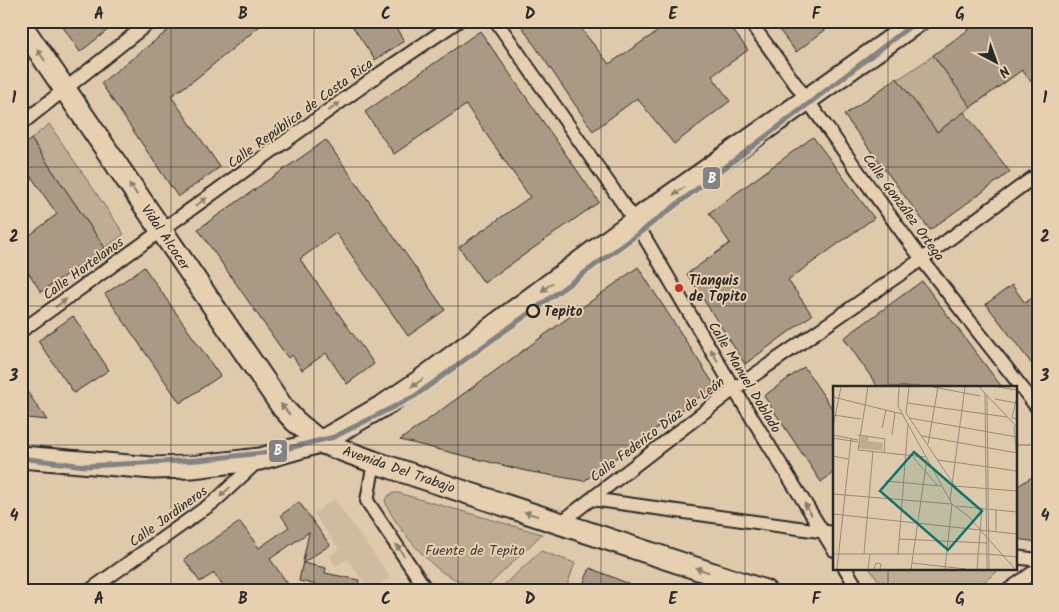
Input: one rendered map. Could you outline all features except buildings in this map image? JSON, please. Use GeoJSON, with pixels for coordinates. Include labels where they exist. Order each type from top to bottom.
{"type":"FeatureCollection","features":[{"type":"Feature","properties":{"kind":"main road"},"geometry":{"type":"LineString","coordinates":[[21,456],[153,468],[192,467],[260,459],[320,442],[386,404],[420,381],[636,221],[918,21]]}},
{"type":"Feature","properties":{"kind":"main road","name":"Vidal Alcocer"},"geometry":{"type":"LineString","coordinates":[[21,25],[283,408],[320,442]]}},
{"type":"Feature","properties":{"kind":"main road","name":"Avenida Del Trabajo"},"geometry":{"type":"LineString","coordinates":[[320,442],[374,462],[765,591]]}},
{"type":"Feature","properties":{"kind":"street"},"geometry":{"type":"LineString","coordinates":[[21,124],[151,21]]}},
{"type":"Feature","properties":{"kind":"street","name":"Calle República de Costa Rica"},"geometry":{"type":"LineString","coordinates":[[162,230],[378,75],[458,21]]}},
{"type":"Feature","properties":{"kind":"street","name":"Calle Manuel Doblado"},"geometry":{"type":"LineString","coordinates":[[496,21],[636,221],[734,389],[828,532],[833,547]]}},
{"type":"Feature","properties":{"kind":"street","name":"Calle González Ortega"},"geometry":{"type":"LineString","coordinates":[[749,21],[808,99],[922,259],[1038,409]]}},
{"type":"Feature","properties":{"kind":"street","name":"Calle Federico Díaz de León"},"geometry":{"type":"LineString","coordinates":[[560,523],[734,389],[922,259],[1038,174]]}},
{"type":"Feature","properties":{"kind":"street","name":"Calle Hortelanos"},"geometry":{"type":"LineString","coordinates":[[21,331],[162,230]]}},
{"type":"Feature","properties":{"kind":"street","name":"Calle Jardineros"},"geometry":{"type":"LineString","coordinates":[[89,591],[214,501],[260,459]]}},
{"type":"Feature","properties":{"kind":"street"},"geometry":{"type":"LineString","coordinates":[[374,462],[367,502],[427,591]]}},
{"type":"Feature","properties":{"kind":"street"},"geometry":{"type":"LineString","coordinates":[[591,498],[828,532]]}},
{"type":"Feature","properties":{"kind":"street"},"geometry":{"type":"LineString","coordinates":[[1016,557],[1038,560]]}},
{"type":"Feature","properties":{"kind":"street"},"geometry":{"type":"LineString","coordinates":[[1007,591],[1038,569]]}},
{"type":"Feature","properties":{"kind":"street"},"geometry":{"type":"LineString","coordinates":[[846,570],[859,591]]}},
{"type":"Feature","properties":{"kind":"shaded area"},"geometry":{"type":"Polygon","coordinates":[[[334,499],[390,577],[371,591],[347,559],[336,566],[329,556],[339,549],[314,514],[334,499]]]}},
{"type":"Feature","properties":{"kind":"green space"},"geometry":{"type":"Polygon","coordinates":[[[961,37],[1000,86],[937,132],[897,80],[961,37]]]}},
{"type":"Feature","properties":{"kind":"green space"},"geometry":{"type":"Polygon","coordinates":[[[49,124],[124,234],[105,248],[31,139],[49,124]]]}},
{"type":"Feature","properties":{"kind":"green space","name":"Fuente de Tepito"},"geometry":{"type":"Polygon","coordinates":[[[393,493],[542,534],[484,590],[445,574],[419,551],[401,529],[388,508],[385,500],[393,493]]]}},
{"type":"Feature","properties":{"kind":"green space"},"geometry":{"type":"Polygon","coordinates":[[[541,551],[575,563],[565,591],[497,591],[541,551]]]}},
{"type":"Feature","properties":{"kind":"green space"},"geometry":{"type":"Polygon","coordinates":[[[871,570],[999,570],[972,591],[887,591],[871,570]]]}},
{"type":"Feature","properties":{"kind":"transit line","name":"B"},"geometry":{"type":"LineString","coordinates":[[21,458],[85,466],[198,460],[272,452],[334,437],[415,396],[638,234],[917,21]]}},
{"type":"Feature","properties":{"kind":"place","name":"Tianguis de Topito"},"geometry":{"type":"Point","coordinates":[679,288]}},
{"type":"Feature","properties":{"kind":"place","name":"Tepito"},"geometry":{"type":"Point","coordinates":[533,311]}}]}
